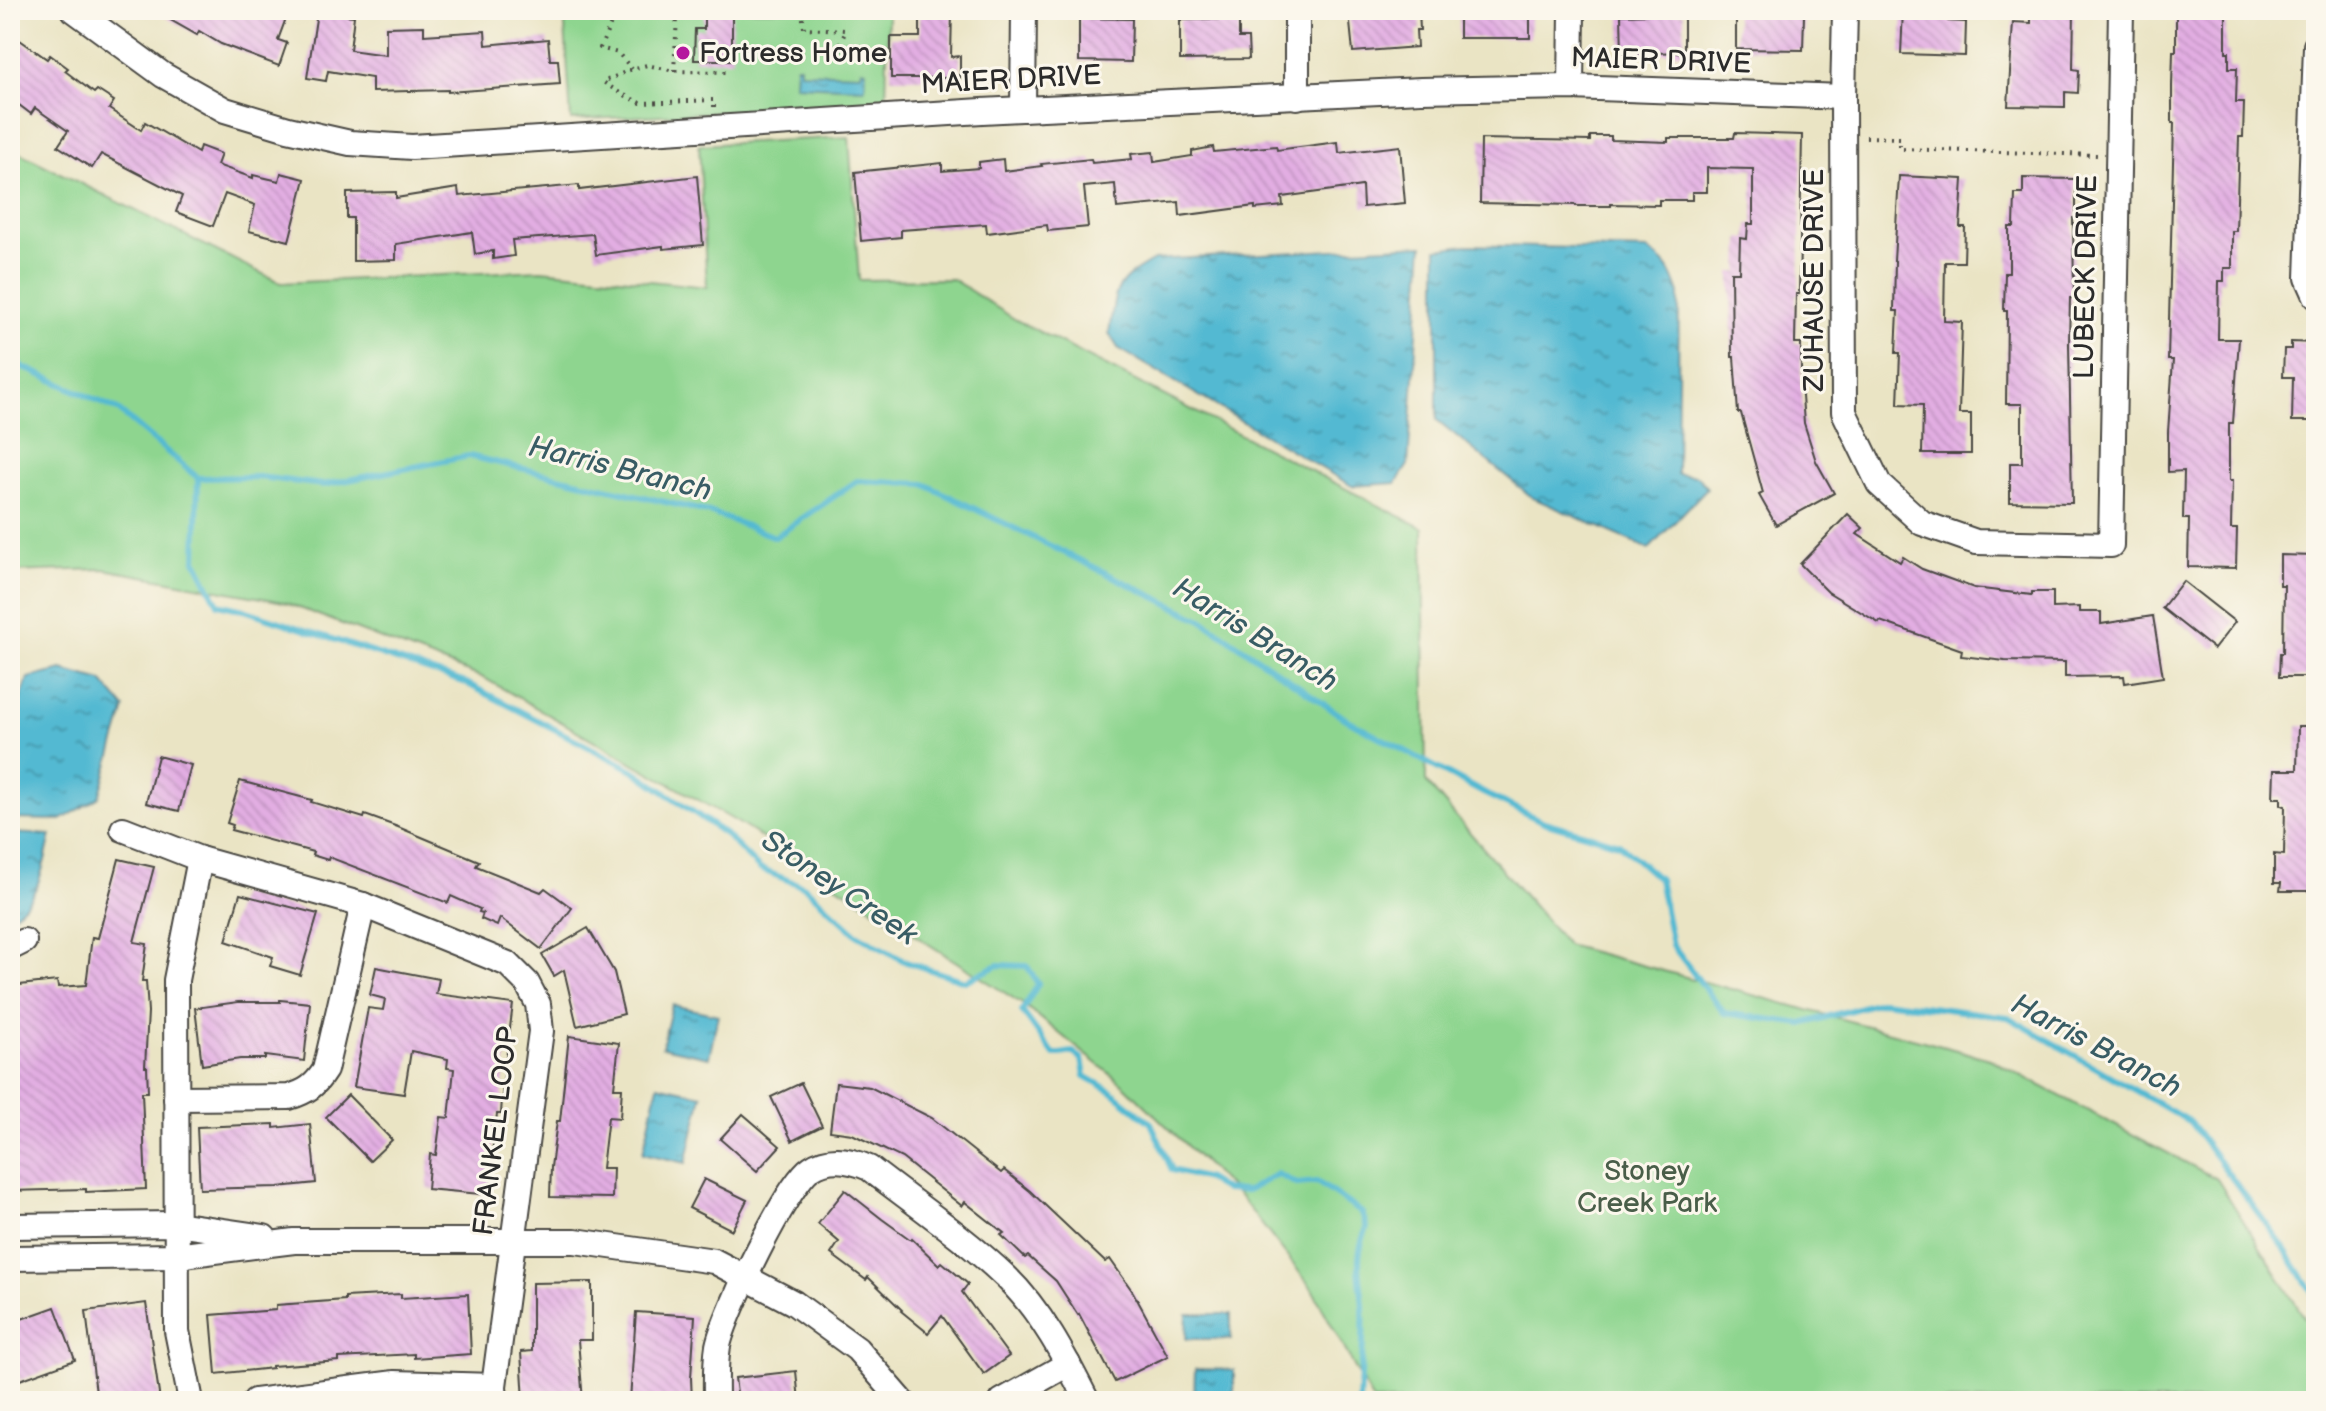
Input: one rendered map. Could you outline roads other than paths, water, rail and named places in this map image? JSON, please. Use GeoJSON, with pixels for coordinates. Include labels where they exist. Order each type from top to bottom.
{"type":"FeatureCollection","features":[{"type":"Feature","properties":{"kind":"street","name":"MAIER DRIVE"},"geometry":{"type":"LineString","coordinates":[[74,10],[163,75],[225,110],[350,143],[412,147],[1023,109],[1421,90],[1571,87],[1843,97]]}},
{"type":"Feature","properties":{"kind":"street"},"geometry":{"type":"LineString","coordinates":[[1023,109],[1024,10]]}},
{"type":"Feature","properties":{"kind":"street"},"geometry":{"type":"LineString","coordinates":[[1297,10],[1297,97]]}},
{"type":"Feature","properties":{"kind":"street"},"geometry":{"type":"LineString","coordinates":[[1571,87],[1572,10]]}},
{"type":"Feature","properties":{"kind":"street","name":"ZUHAUSE DRIVE"},"geometry":{"type":"LineString","coordinates":[[1845,10],[1844,412],[1879,484],[1922,523],[1976,542],[2111,545]]}},
{"type":"Feature","properties":{"kind":"street","name":"LUBECK DRIVE"},"geometry":{"type":"LineString","coordinates":[[2111,545],[2121,10]]}},
{"type":"Feature","properties":{"kind":"street"},"geometry":{"type":"LineString","coordinates":[[2316,46],[2308,278],[2316,296]]}},
{"type":"Feature","properties":{"kind":"street","name":"FRANKEL LOOP"},"geometry":{"type":"LineString","coordinates":[[123,829],[200,859],[363,905],[508,964],[527,983],[538,1004],[541,1031],[495,1394]]}},
{"type":"Feature","properties":{"kind":"street"},"geometry":{"type":"LineString","coordinates":[[191,1401],[177,1331],[176,980],[200,859]]}},
{"type":"Feature","properties":{"kind":"street"},"geometry":{"type":"LineString","coordinates":[[176,1098],[289,1097],[306,1092],[317,1083],[325,1070],[363,905]]}},
{"type":"Feature","properties":{"kind":"street"},"geometry":{"type":"LineString","coordinates":[[716,1401],[718,1345],[744,1278],[795,1184],[811,1167],[832,1160],[853,1161],[869,1168],[976,1250],[1008,1279],[1046,1327],[1087,1401]]}},
{"type":"Feature","properties":{"kind":"street"},"geometry":{"type":"LineString","coordinates":[[10,1226],[176,1224],[294,1241]]}},
{"type":"Feature","properties":{"kind":"street"},"geometry":{"type":"LineString","coordinates":[[10,1258],[176,1256],[294,1241],[575,1241],[714,1261],[794,1303],[857,1349],[902,1401]]}},
{"type":"Feature","properties":{"kind":"street"},"geometry":{"type":"LineString","coordinates":[[1002,1401],[1068,1364]]}},
{"type":"Feature","properties":{"kind":"street"},"geometry":{"type":"LineString","coordinates":[[255,1401],[395,1383],[495,1394]]}},
{"type":"Feature","properties":{"kind":"water"},"geometry":{"type":"Polygon","coordinates":[[[796,66],[800,66],[800,72],[861,74],[862,69],[866,70],[865,88],[795,85],[796,66]]]}},
{"type":"Feature","properties":{"kind":"water"},"geometry":{"type":"Polygon","coordinates":[[[1423,245],[1408,465],[1396,483],[1352,486],[1118,348],[1109,333],[1119,288],[1131,275],[1154,260],[1423,245]]]}},
{"type":"Feature","properties":{"kind":"water"},"geometry":{"type":"Polygon","coordinates":[[[1466,245],[1647,250],[1668,268],[1679,293],[1677,474],[1697,476],[1707,488],[1649,549],[1533,498],[1437,420],[1437,249],[1466,245]]]}},
{"type":"Feature","properties":{"kind":"water"},"geometry":{"type":"Polygon","coordinates":[[[62,670],[102,681],[125,708],[99,797],[61,820],[10,819],[10,728],[28,678],[62,670]]]}},
{"type":"Feature","properties":{"kind":"water"},"geometry":{"type":"Polygon","coordinates":[[[10,833],[51,835],[34,892],[10,917],[10,833]]]}},
{"type":"Feature","properties":{"kind":"water"},"geometry":{"type":"Polygon","coordinates":[[[672,1005],[718,1015],[709,1057],[662,1047],[672,1005]]]}},
{"type":"Feature","properties":{"kind":"water"},"geometry":{"type":"Polygon","coordinates":[[[658,1085],[702,1095],[686,1163],[643,1153],[658,1085]]]}},
{"type":"Feature","properties":{"kind":"water"},"geometry":{"type":"Polygon","coordinates":[[[1187,1314],[1231,1314],[1231,1339],[1186,1339],[1187,1314]]]}},
{"type":"Feature","properties":{"kind":"water"},"geometry":{"type":"Polygon","coordinates":[[[1195,1369],[1234,1370],[1234,1401],[1194,1401],[1195,1369]]]}},
{"type":"Feature","properties":{"kind":"waterway","name":"Harris Branch"},"geometry":{"type":"LineString","coordinates":[[10,361],[118,410],[198,478],[259,477],[323,485],[469,456],[712,513],[775,537],[857,481],[924,484],[1202,620],[1346,719],[1485,794],[1544,822],[1619,844],[1659,879],[1672,945],[1724,1013],[1802,1024],[1883,1001],[2008,1017],[2190,1122],[2282,1245],[2316,1298]]}},
{"type":"Feature","properties":{"kind":"waterway","name":"Stoney Creek"},"geometry":{"type":"LineString","coordinates":[[198,478],[196,561],[218,604],[466,683],[633,770],[725,834],[760,869],[805,887],[855,933],[906,962],[965,981],[998,965],[1027,966],[1038,984],[1022,1011],[1054,1055],[1073,1052],[1082,1059],[1085,1076],[1111,1091],[1151,1123],[1172,1170],[1207,1179],[1225,1190],[1247,1191],[1277,1174],[1297,1184],[1317,1182],[1362,1213],[1367,1228],[1359,1258],[1364,1330],[1359,1401]]}},
{"type":"Feature","properties":{"kind":"place","name":"Fortress Home"},"geometry":{"type":"Point","coordinates":[683,53]}},
{"type":"Feature","properties":{"kind":"park label","name":"Stoney Creek Park"},"geometry":{"type":"Point","coordinates":[1647,1187]}}]}
